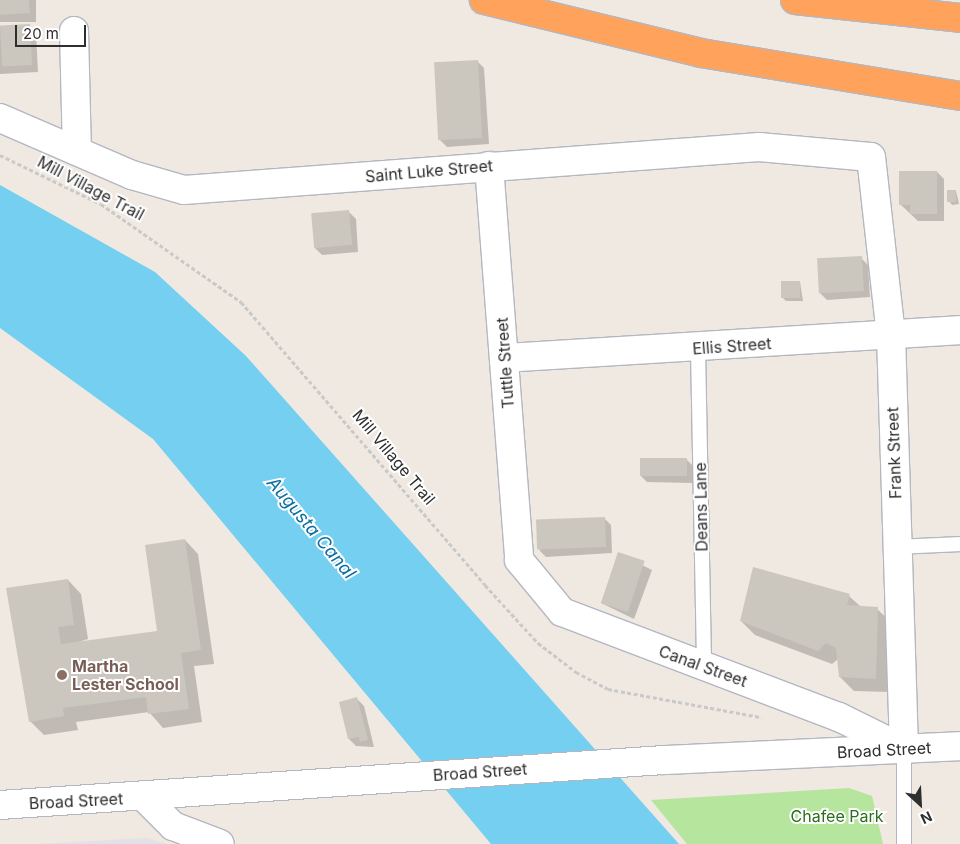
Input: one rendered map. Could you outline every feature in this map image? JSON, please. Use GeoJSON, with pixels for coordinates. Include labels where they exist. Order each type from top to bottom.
{"type":"FeatureCollection","features":[{"type":"Feature","properties":{"kind":"highway"},"geometry":{"type":"LineString","coordinates":[[484,0],[701,53],[960,96]]}},
{"type":"Feature","properties":{"kind":"highway"},"geometry":{"type":"LineString","coordinates":[[795,0],[960,18]]}},
{"type":"Feature","properties":{"kind":"street"},"geometry":{"type":"LineString","coordinates":[[74,31],[77,151]]}},
{"type":"Feature","properties":{"kind":"street","name":"Saint Luke Street"},"geometry":{"type":"LineString","coordinates":[[0,118],[132,175],[184,190],[759,147],[871,157]]}},
{"type":"Feature","properties":{"kind":"street","name":"Frank Street"},"geometry":{"type":"LineString","coordinates":[[871,157],[891,335],[904,749]]}},
{"type":"Feature","properties":{"kind":"street","name":"Tuttle Street"},"geometry":{"type":"LineString","coordinates":[[489,166],[519,560]]}},
{"type":"Feature","properties":{"kind":"street","name":"Ellis Street"},"geometry":{"type":"LineString","coordinates":[[504,358],[698,349],[960,330]]}},
{"type":"Feature","properties":{"kind":"street","name":"Canal Street"},"geometry":{"type":"LineString","coordinates":[[519,560],[562,612],[839,717],[904,749]]}},
{"type":"Feature","properties":{"kind":"street","name":"Broad Street"},"geometry":{"type":"LineString","coordinates":[[0,805],[145,798],[400,777],[664,760],[960,746]]}},
{"type":"Feature","properties":{"kind":"street"},"geometry":{"type":"LineString","coordinates":[[145,798],[173,826],[220,844]]}},
{"type":"Feature","properties":{"kind":"lane","name":"Deans Lane"},"geometry":{"type":"LineString","coordinates":[[698,349],[704,665]]}},
{"type":"Feature","properties":{"kind":"lane"},"geometry":{"type":"LineString","coordinates":[[897,547],[960,544]]}},
{"type":"Feature","properties":{"kind":"lane"},"geometry":{"type":"LineString","coordinates":[[904,749],[904,844]]}},
{"type":"Feature","properties":{"kind":"path","name":"Mill Village Trail"},"geometry":{"type":"LineString","coordinates":[[0,156],[101,204],[241,302],[485,585],[538,643],[576,672],[608,689],[768,718]]}},
{"type":"Feature","properties":{"kind":"shaded area"},"geometry":{"type":"Polygon","coordinates":[[[148,838],[167,844],[36,844],[148,838]]]}},
{"type":"Feature","properties":{"kind":"green space","name":"Chafee Park"},"geometry":{"type":"Polygon","coordinates":[[[849,788],[872,796],[883,844],[687,844],[651,800],[849,788]]]}},
{"type":"Feature","properties":{"kind":"water","name":"Augusta Canal"},"geometry":{"type":"Polygon","coordinates":[[[0,185],[155,272],[246,356],[679,844],[491,844],[153,439],[0,328],[0,185]]]}},
{"type":"Feature","properties":{"kind":"building"},"geometry":{"type":"Polygon","coordinates":[[[0,0],[29,0],[30,13],[0,15],[0,0]]]}},
{"type":"Feature","properties":{"kind":"building"},"geometry":{"type":"Polygon","coordinates":[[[30,24],[32,65],[2,67],[0,26],[30,24]]]}},
{"type":"Feature","properties":{"kind":"building"},"geometry":{"type":"Polygon","coordinates":[[[478,60],[482,138],[438,140],[434,62],[478,60]]]}},
{"type":"Feature","properties":{"kind":"building"},"geometry":{"type":"Polygon","coordinates":[[[899,171],[937,171],[937,214],[910,214],[910,205],[899,205],[899,171]]]}},
{"type":"Feature","properties":{"kind":"building"},"geometry":{"type":"Polygon","coordinates":[[[947,190],[956,190],[956,202],[947,202],[947,190]]]}},
{"type":"Feature","properties":{"kind":"building"},"geometry":{"type":"Polygon","coordinates":[[[349,210],[352,245],[314,248],[311,213],[349,210]]]}},
{"type":"Feature","properties":{"kind":"building"},"geometry":{"type":"Polygon","coordinates":[[[862,256],[864,291],[819,293],[817,258],[862,256]]]}},
{"type":"Feature","properties":{"kind":"building"},"geometry":{"type":"Polygon","coordinates":[[[781,281],[800,281],[800,298],[781,298],[781,281]]]}},
{"type":"Feature","properties":{"kind":"building"},"geometry":{"type":"Polygon","coordinates":[[[640,458],[687,458],[687,476],[640,476],[640,458]]]}},
{"type":"Feature","properties":{"kind":"building"},"geometry":{"type":"Polygon","coordinates":[[[605,517],[606,547],[537,549],[536,519],[605,517]]]}},
{"type":"Feature","properties":{"kind":"building"},"geometry":{"type":"Polygon","coordinates":[[[185,539],[201,650],[181,653],[189,709],[148,714],[146,697],[63,708],[64,716],[29,722],[6,588],[68,579],[74,625],[58,627],[61,644],[157,631],[145,545],[185,539]]]}},
{"type":"Feature","properties":{"kind":"building"},"geometry":{"type":"Polygon","coordinates":[[[618,552],[645,561],[628,612],[601,603],[618,552]]]}},
{"type":"Feature","properties":{"kind":"building"},"geometry":{"type":"Polygon","coordinates":[[[753,567],[850,594],[847,605],[878,607],[876,679],[839,677],[836,648],[826,643],[818,651],[740,621],[753,567]]]}},
{"type":"Feature","properties":{"kind":"building"},"geometry":{"type":"Polygon","coordinates":[[[357,697],[368,740],[360,742],[359,737],[348,739],[339,702],[357,697]]]}},
{"type":"Feature","properties":{"kind":"place","name":"Martha Lester School"},"geometry":{"type":"Point","coordinates":[62,675]}}]}
